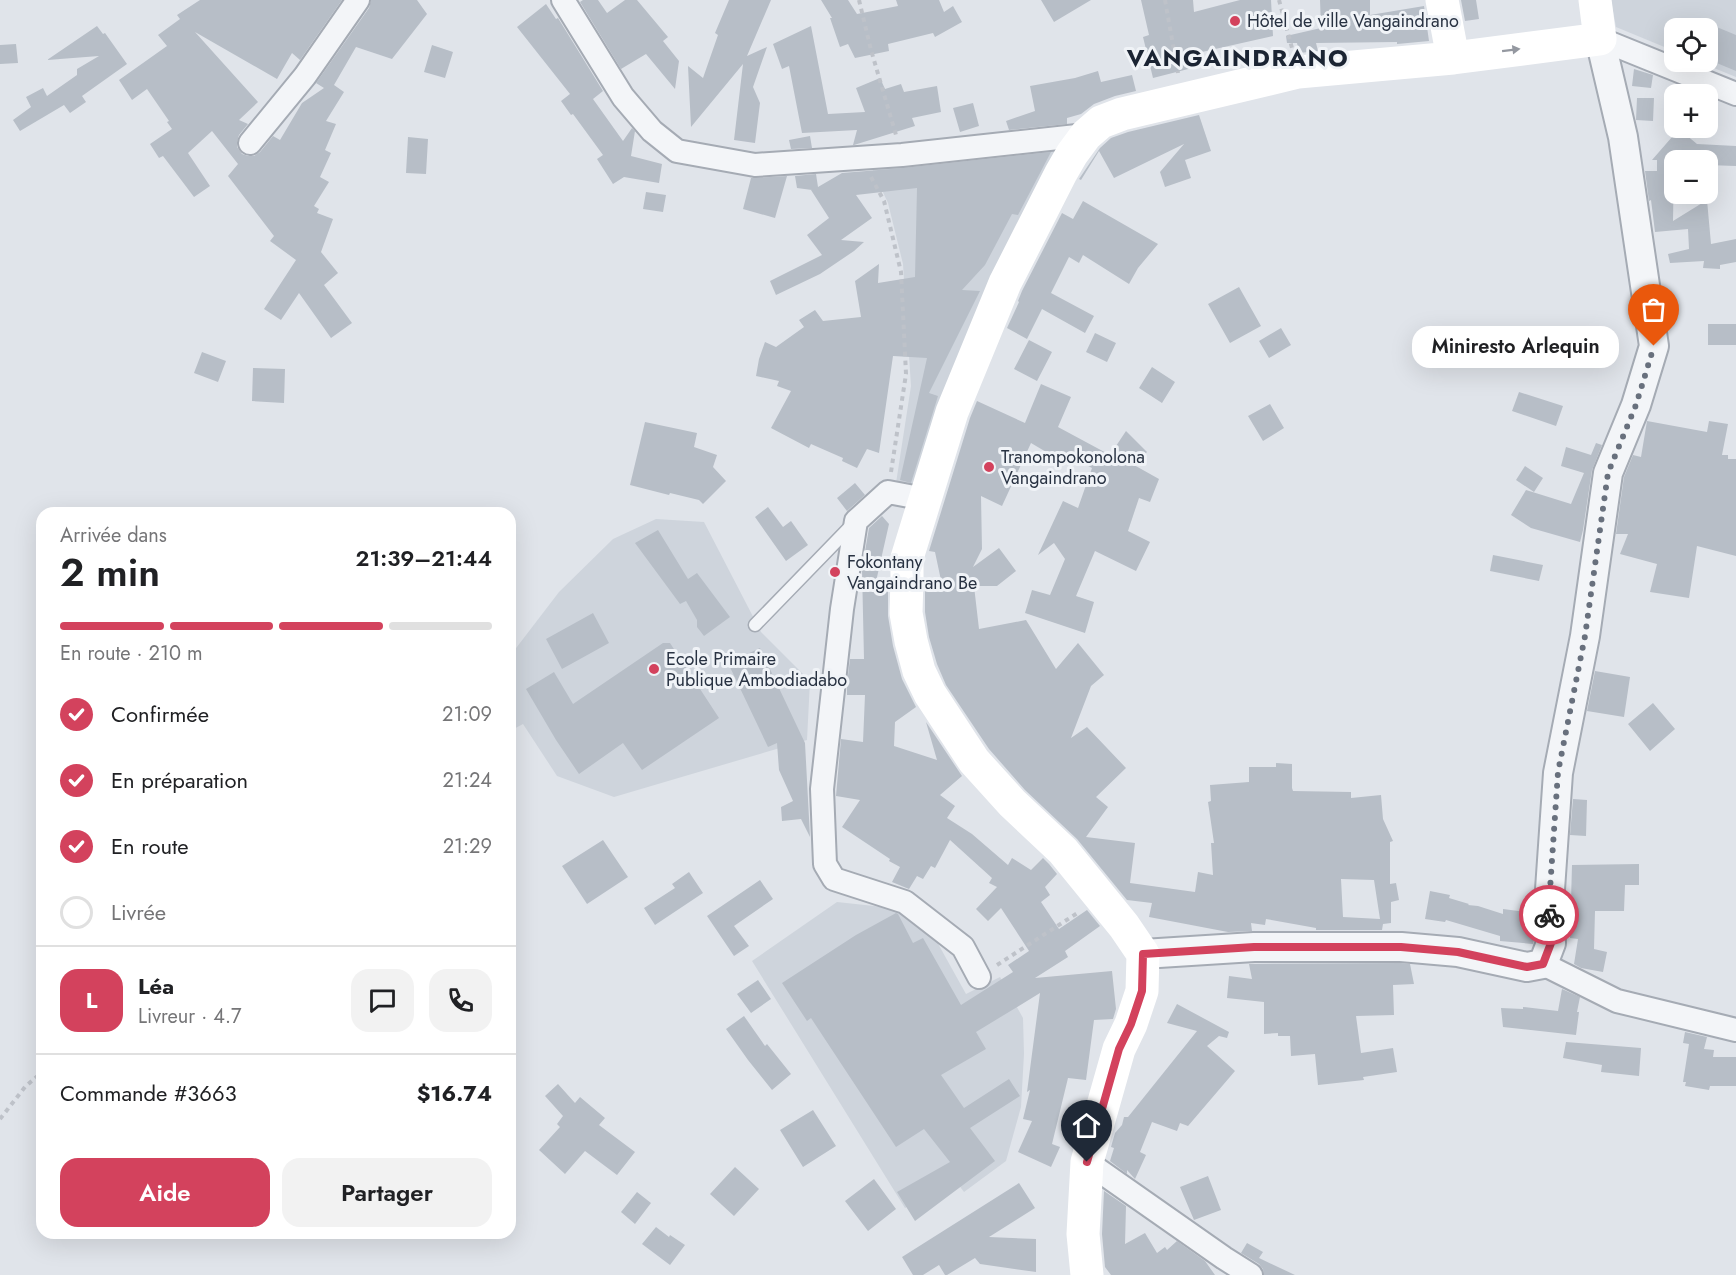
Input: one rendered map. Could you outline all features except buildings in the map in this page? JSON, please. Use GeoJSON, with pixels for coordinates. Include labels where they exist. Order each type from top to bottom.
{"type":"FeatureCollection","features":[{"type":"Feature","properties":{"kind":"main road"},"geometry":{"type":"LineString","coordinates":[[1442,0],[1453,58]]}},
{"type":"Feature","properties":{"kind":"main road"},"geometry":{"type":"LineString","coordinates":[[1087,1275],[1083,1234],[1087,1162],[1119,1049],[1131,1024],[1142,991],[1143,954],[1124,926],[1063,851],[1012,803],[974,761],[930,694],[919,671],[906,613],[908,558],[952,412],[1005,284],[1060,173],[1086,135],[1101,122],[1122,114],[1298,72],[1453,58],[1600,39],[1595,0]]}},
{"type":"Feature","properties":{"kind":"street"},"geometry":{"type":"LineString","coordinates":[[250,143],[305,76],[358,0]]}},
{"type":"Feature","properties":{"kind":"street"},"geometry":{"type":"LineString","coordinates":[[563,0],[623,97],[652,131],[677,151],[755,165],[902,155],[1086,135]]}},
{"type":"Feature","properties":{"kind":"street"},"geometry":{"type":"LineString","coordinates":[[1600,39],[1736,94]]}},
{"type":"Feature","properties":{"kind":"street"},"geometry":{"type":"LineString","coordinates":[[1543,964],[1551,943],[1549,904],[1558,772],[1585,636],[1608,473],[1636,405],[1654,346],[1623,137],[1600,39]]}},
{"type":"Feature","properties":{"kind":"street"},"geometry":{"type":"LineString","coordinates":[[925,499],[888,492],[856,521],[842,609],[822,789],[825,864],[834,879],[904,902],[963,947],[979,977]]}},
{"type":"Feature","properties":{"kind":"street"},"geometry":{"type":"LineString","coordinates":[[1143,954],[1254,947],[1401,947],[1458,952],[1527,967],[1543,964],[1617,1000],[1736,1030]]}},
{"type":"Feature","properties":{"kind":"street"},"geometry":{"type":"LineString","coordinates":[[1087,1162],[1251,1275]]}},
{"type":"Feature","properties":{"kind":"lane"},"geometry":{"type":"LineString","coordinates":[[755,625],[856,521]]}},
{"type":"Feature","properties":{"kind":"path"},"geometry":{"type":"LineString","coordinates":[[859,0],[871,50],[902,155]]}},
{"type":"Feature","properties":{"kind":"path"},"geometry":{"type":"LineString","coordinates":[[1165,0],[1183,99]]}},
{"type":"Feature","properties":{"kind":"path"},"geometry":{"type":"LineString","coordinates":[[1279,0],[1298,72]]}},
{"type":"Feature","properties":{"kind":"path"},"geometry":{"type":"LineString","coordinates":[[861,158],[884,201],[902,272],[906,374],[888,492]]}},
{"type":"Feature","properties":{"kind":"path"},"geometry":{"type":"LineString","coordinates":[[979,977],[1101,898]]}},
{"type":"Feature","properties":{"kind":"path"},"geometry":{"type":"LineString","coordinates":[[0,1119],[25,1087],[36,1077]]}},
{"type":"Feature","properties":{"kind":"shaded area"},"geometry":{"type":"Polygon","coordinates":[[[1611,0],[1736,0],[1736,77],[1718,70],[1718,18],[1664,18],[1664,47],[1616,27],[1611,0]]]}},
{"type":"Feature","properties":{"kind":"shaded area"},"geometry":{"type":"Polygon","coordinates":[[[1067,142],[925,489],[896,483],[911,386],[903,264],[888,203],[868,160],[1067,142]]]}},
{"type":"Feature","properties":{"kind":"shaded area","name":"Ecole Primaire Publique Ambodiadabo"},"geometry":{"type":"Polygon","coordinates":[[[656,519],[704,522],[761,632],[810,681],[807,740],[614,797],[557,776],[523,724],[516,728],[516,648],[559,592],[613,539],[656,519]]]}},
{"type":"Feature","properties":{"kind":"shaded area"},"geometry":{"type":"Polygon","coordinates":[[[837,902],[902,909],[936,940],[966,994],[1000,977],[1023,1018],[1024,1054],[1021,1107],[1006,1161],[964,1192],[955,1180],[905,1208],[752,961],[837,902]]]}},
{"type":"Feature","properties":{"kind":"way so far"},"geometry":{"type":"LineString","coordinates":[[1549,915],[1558,772],[1585,636],[1608,473],[1636,405],[1654,346]]}},
{"type":"Feature","properties":{"kind":"place","name":"Hôtel de ville Vangaindrano"},"geometry":{"type":"Point","coordinates":[1235,21]}},
{"type":"Feature","properties":{"kind":"place","name":"Miniresto Arlequin"},"geometry":{"type":"Point","coordinates":[1654,346]}},
{"type":"Feature","properties":{"kind":"place","name":"Tranompokonolona Vangaindrano"},"geometry":{"type":"Point","coordinates":[989,467]}},
{"type":"Feature","properties":{"kind":"place","name":"Fokontany Vangaindrano Be"},"geometry":{"type":"Point","coordinates":[835,572]}},
{"type":"Feature","properties":{"kind":"place","name":"Ecole Primaire Publique Ambodiadabo"},"geometry":{"type":"Point","coordinates":[654,669]}},
{"type":"Feature","properties":{"kind":"district","name":"VANGAINDRANO"},"geometry":{"type":"Point","coordinates":[1238,58]}},
{"type":"Feature","properties":{"kind":"route"},"geometry":{"type":"LineString","coordinates":[[1087,1162],[1119,1049],[1131,1024],[1142,991],[1143,954],[1254,947],[1401,947],[1458,952],[1527,967],[1543,964],[1551,943],[1549,915]]}}]}
